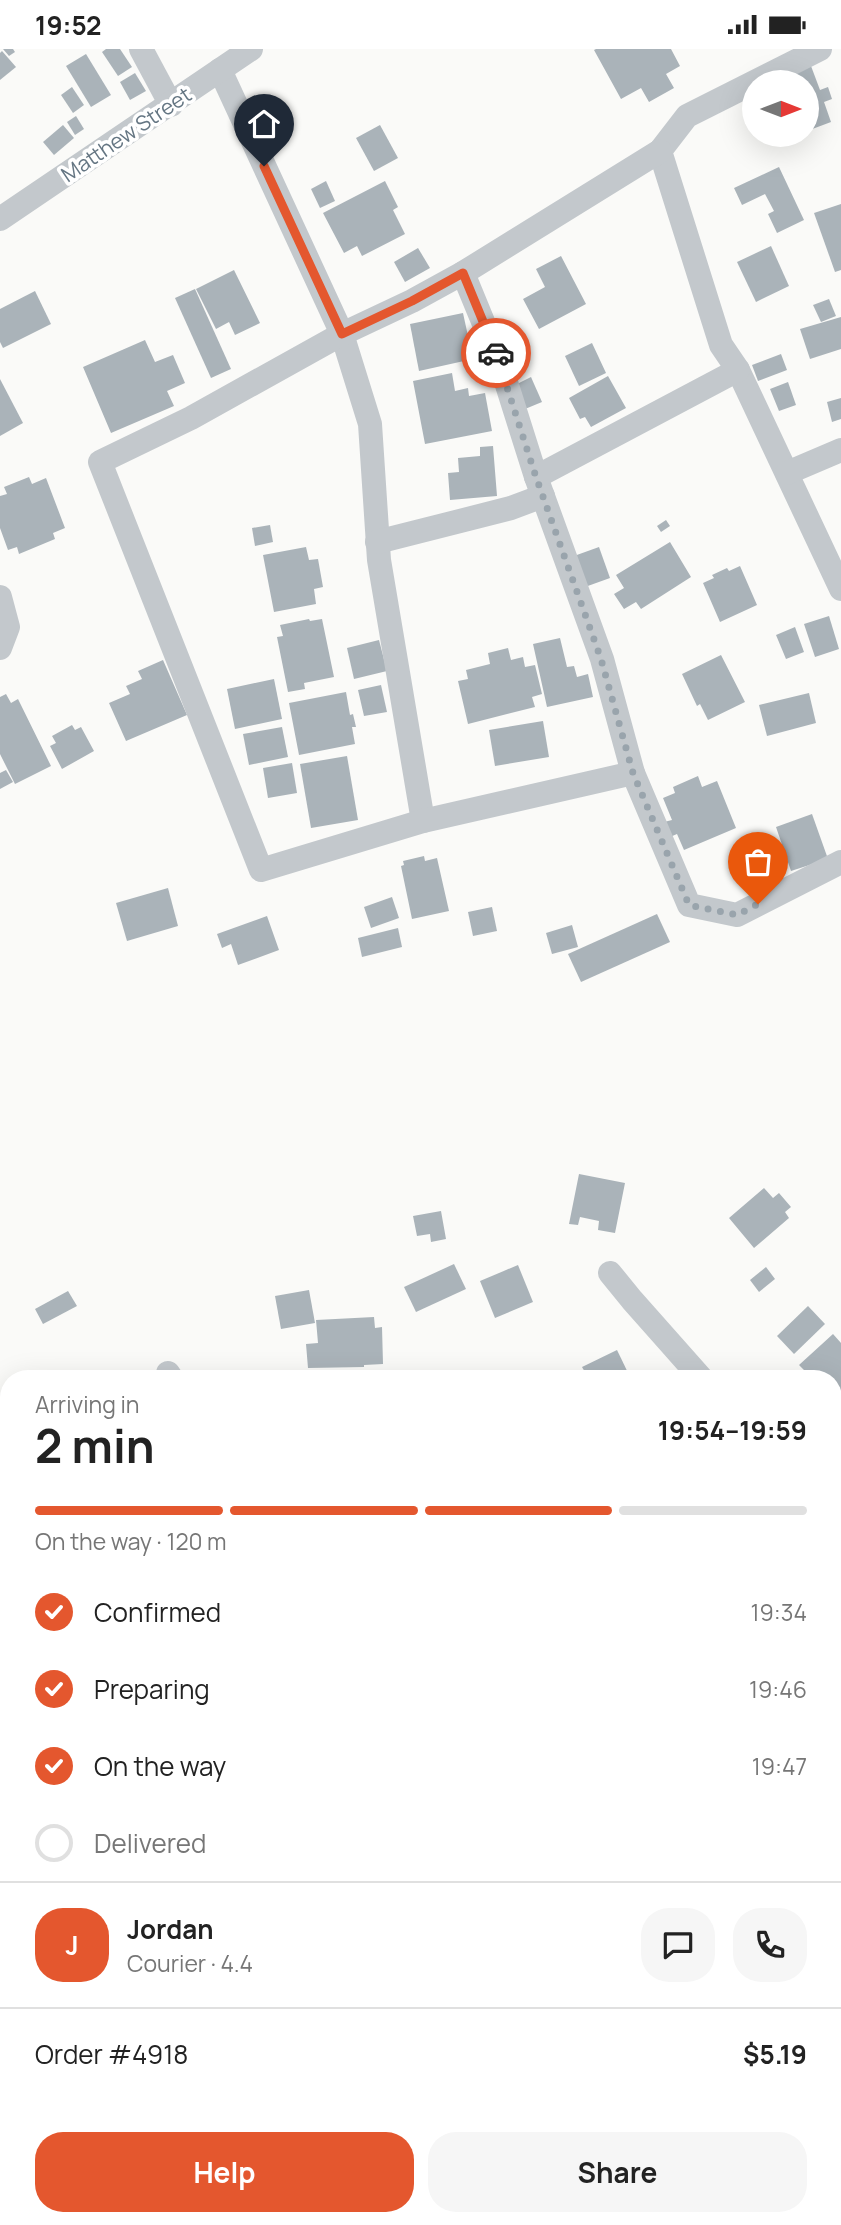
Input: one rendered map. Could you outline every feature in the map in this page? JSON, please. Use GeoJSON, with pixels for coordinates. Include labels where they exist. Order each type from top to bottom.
{"type":"FeatureCollection","features":[{"type":"Feature","properties":{"kind":"street"},"geometry":{"type":"LineString","coordinates":[[141,49],[171,105]]}},
{"type":"Feature","properties":{"kind":"street","name":"Matthew Street"},"geometry":{"type":"LineString","coordinates":[[0,219],[251,49]]}},
{"type":"Feature","properties":{"kind":"street"},"geometry":{"type":"LineString","coordinates":[[633,773],[423,821],[261,870],[100,462],[191,418],[342,334],[463,273],[660,151],[687,115],[820,49]]}},
{"type":"Feature","properties":{"kind":"street"},"geometry":{"type":"LineString","coordinates":[[220,71],[342,334],[370,424],[379,560],[423,821]]}},
{"type":"Feature","properties":{"kind":"street"},"geometry":{"type":"LineString","coordinates":[[660,151],[721,345],[738,370],[841,589]]}},
{"type":"Feature","properties":{"kind":"street"},"geometry":{"type":"LineString","coordinates":[[463,273],[500,363],[540,487],[601,659],[633,773],[689,905],[737,915],[841,862]]}},
{"type":"Feature","properties":{"kind":"street"},"geometry":{"type":"LineString","coordinates":[[377,541],[511,508],[540,487],[738,370]]}},
{"type":"Feature","properties":{"kind":"street"},"geometry":{"type":"LineString","coordinates":[[787,473],[841,450]]}},
{"type":"Feature","properties":{"kind":"street"},"geometry":{"type":"LineString","coordinates":[[0,597],[8,627],[0,648]]}},
{"type":"Feature","properties":{"kind":"street"},"geometry":{"type":"LineString","coordinates":[[610,1273],[694,1370]]}},
{"type":"Feature","properties":{"kind":"building"},"geometry":{"type":"Polygon","coordinates":[[[3,49],[13,49],[15,52],[9,56],[3,49]]]}},
{"type":"Feature","properties":{"kind":"building"},"geometry":{"type":"Polygon","coordinates":[[[106,49],[120,49],[132,67],[118,76],[102,52],[106,49]]]}},
{"type":"Feature","properties":{"kind":"building"},"geometry":{"type":"Polygon","coordinates":[[[671,49],[680,66],[666,74],[674,88],[649,102],[641,88],[621,99],[594,50],[671,49]]]}},
{"type":"Feature","properties":{"kind":"building"},"geometry":{"type":"Polygon","coordinates":[[[2,51],[16,67],[0,80],[0,53],[2,51]]]}},
{"type":"Feature","properties":{"kind":"building"},"geometry":{"type":"Polygon","coordinates":[[[86,54],[111,95],[91,107],[66,66],[86,54]]]}},
{"type":"Feature","properties":{"kind":"building"},"geometry":{"type":"Polygon","coordinates":[[[135,73],[146,91],[130,100],[120,82],[135,73]]]}},
{"type":"Feature","properties":{"kind":"building"},"geometry":{"type":"Polygon","coordinates":[[[72,87],[84,105],[73,113],[61,95],[72,87]]]}},
{"type":"Feature","properties":{"kind":"building"},"geometry":{"type":"Polygon","coordinates":[[[819,87],[820,90],[828,87],[832,99],[824,102],[831,122],[819,126],[819,87]]]}},
{"type":"Feature","properties":{"kind":"building"},"geometry":{"type":"Polygon","coordinates":[[[76,116],[84,129],[75,135],[67,122],[76,116]]]}},
{"type":"Feature","properties":{"kind":"building"},"geometry":{"type":"Polygon","coordinates":[[[63,125],[74,138],[54,155],[43,142],[63,125]]]}},
{"type":"Feature","properties":{"kind":"building"},"geometry":{"type":"Polygon","coordinates":[[[380,125],[398,158],[374,171],[356,138],[380,125]]]}},
{"type":"Feature","properties":{"kind":"building"},"geometry":{"type":"Polygon","coordinates":[[[779,167],[804,220],[777,233],[768,214],[774,211],[765,194],[742,205],[734,188],[779,167]]]}},
{"type":"Feature","properties":{"kind":"building"},"geometry":{"type":"Polygon","coordinates":[[[326,181],[335,201],[320,208],[311,189],[326,181]]]}},
{"type":"Feature","properties":{"kind":"building"},"geometry":{"type":"Polygon","coordinates":[[[385,181],[398,207],[393,210],[405,234],[362,256],[357,246],[344,253],[323,213],[385,181]]]}},
{"type":"Feature","properties":{"kind":"building"},"geometry":{"type":"Polygon","coordinates":[[[841,204],[841,270],[835,272],[814,213],[841,204]]]}},
{"type":"Feature","properties":{"kind":"building"},"geometry":{"type":"Polygon","coordinates":[[[771,246],[789,286],[756,302],[737,262],[771,246]]]}},
{"type":"Feature","properties":{"kind":"building"},"geometry":{"type":"Polygon","coordinates":[[[418,248],[430,268],[405,282],[394,262],[418,248]]]}},
{"type":"Feature","properties":{"kind":"building"},"geometry":{"type":"Polygon","coordinates":[[[561,256],[586,304],[539,329],[523,299],[545,287],[536,269],[561,256]]]}},
{"type":"Feature","properties":{"kind":"building"},"geometry":{"type":"Polygon","coordinates":[[[234,270],[260,323],[235,335],[229,322],[216,329],[196,289],[234,270]]]}},
{"type":"Feature","properties":{"kind":"building"},"geometry":{"type":"Polygon","coordinates":[[[195,289],[231,369],[211,378],[175,298],[195,289]]]}},
{"type":"Feature","properties":{"kind":"building"},"geometry":{"type":"Polygon","coordinates":[[[35,291],[51,324],[3,348],[0,342],[0,309],[35,291]]]}},
{"type":"Feature","properties":{"kind":"building"},"geometry":{"type":"Polygon","coordinates":[[[829,299],[836,316],[821,322],[813,305],[829,299]]]}},
{"type":"Feature","properties":{"kind":"building"},"geometry":{"type":"Polygon","coordinates":[[[463,313],[473,359],[419,371],[410,324],[463,313]]]}},
{"type":"Feature","properties":{"kind":"building"},"geometry":{"type":"Polygon","coordinates":[[[841,317],[841,349],[810,359],[800,329],[841,317]]]}},
{"type":"Feature","properties":{"kind":"building"},"geometry":{"type":"Polygon","coordinates":[[[145,340],[155,362],[173,355],[185,383],[167,391],[174,406],[111,433],[83,367],[145,340]]]}},
{"type":"Feature","properties":{"kind":"building"},"geometry":{"type":"Polygon","coordinates":[[[592,343],[606,373],[579,386],[565,356],[592,343]]]}},
{"type":"Feature","properties":{"kind":"building"},"geometry":{"type":"Polygon","coordinates":[[[781,354],[787,370],[758,381],[752,365],[781,354]]]}},
{"type":"Feature","properties":{"kind":"building"},"geometry":{"type":"Polygon","coordinates":[[[452,373],[455,391],[468,388],[469,396],[485,393],[492,431],[425,444],[413,381],[452,373]]]}},
{"type":"Feature","properties":{"kind":"building"},"geometry":{"type":"Polygon","coordinates":[[[608,376],[626,408],[591,427],[585,417],[580,419],[569,398],[608,376]]]}},
{"type":"Feature","properties":{"kind":"building"},"geometry":{"type":"Polygon","coordinates":[[[531,377],[542,402],[525,409],[515,385],[531,377]]]}},
{"type":"Feature","properties":{"kind":"building"},"geometry":{"type":"Polygon","coordinates":[[[0,379],[23,423],[0,436],[0,379]]]}},
{"type":"Feature","properties":{"kind":"building"},"geometry":{"type":"Polygon","coordinates":[[[788,382],[796,405],[779,411],[770,389],[788,382]]]}},
{"type":"Feature","properties":{"kind":"building"},"geometry":{"type":"Polygon","coordinates":[[[841,398],[841,419],[832,422],[827,402],[841,398]]]}},
{"type":"Feature","properties":{"kind":"building"},"geometry":{"type":"Polygon","coordinates":[[[493,446],[497,496],[450,500],[448,473],[459,472],[458,458],[480,456],[480,447],[493,446]]]}},
{"type":"Feature","properties":{"kind":"building"},"geometry":{"type":"Polygon","coordinates":[[[29,477],[32,484],[46,478],[65,528],[53,533],[55,539],[19,554],[17,547],[8,550],[0,528],[0,496],[7,494],[4,487],[29,477]]]}},
{"type":"Feature","properties":{"kind":"building"},"geometry":{"type":"Polygon","coordinates":[[[666,520],[670,526],[661,532],[657,526],[666,520]]]}},
{"type":"Feature","properties":{"kind":"building"},"geometry":{"type":"Polygon","coordinates":[[[270,525],[273,542],[255,546],[252,528],[270,525]]]}},
{"type":"Feature","properties":{"kind":"building"},"geometry":{"type":"Polygon","coordinates":[[[670,542],[691,577],[641,609],[636,602],[624,609],[614,594],[624,588],[616,575],[670,542]]]}},
{"type":"Feature","properties":{"kind":"building"},"geometry":{"type":"Polygon","coordinates":[[[306,547],[309,560],[318,559],[323,587],[314,589],[316,604],[274,612],[263,555],[306,547]]]}},
{"type":"Feature","properties":{"kind":"building"},"geometry":{"type":"Polygon","coordinates":[[[599,547],[610,578],[585,587],[574,556],[599,547]]]}},
{"type":"Feature","properties":{"kind":"building"},"geometry":{"type":"Polygon","coordinates":[[[740,566],[757,605],[720,622],[703,583],[727,568],[729,571],[740,566]]]}},
{"type":"Feature","properties":{"kind":"building"},"geometry":{"type":"Polygon","coordinates":[[[829,616],[839,649],[815,657],[804,624],[829,616]]]}},
{"type":"Feature","properties":{"kind":"building"},"geometry":{"type":"Polygon","coordinates":[[[322,619],[334,677],[304,683],[305,689],[288,692],[277,637],[283,636],[280,625],[322,619]]]}},
{"type":"Feature","properties":{"kind":"building"},"geometry":{"type":"Polygon","coordinates":[[[795,627],[804,652],[786,659],[776,635],[795,627]]]}},
{"type":"Feature","properties":{"kind":"building"},"geometry":{"type":"Polygon","coordinates":[[[560,638],[567,667],[574,666],[577,677],[588,674],[593,697],[547,707],[533,644],[560,638]]]}},
{"type":"Feature","properties":{"kind":"building"},"geometry":{"type":"Polygon","coordinates":[[[379,640],[387,671],[354,679],[347,648],[379,640]]]}},
{"type":"Feature","properties":{"kind":"building"},"geometry":{"type":"Polygon","coordinates":[[[508,648],[511,660],[523,657],[525,667],[535,665],[542,694],[532,697],[535,707],[468,724],[458,681],[468,679],[466,670],[490,664],[488,653],[508,648]]]}},
{"type":"Feature","properties":{"kind":"building"},"geometry":{"type":"Polygon","coordinates":[[[721,655],[745,702],[708,720],[700,704],[697,706],[682,674],[721,655]]]}},
{"type":"Feature","properties":{"kind":"building"},"geometry":{"type":"Polygon","coordinates":[[[163,660],[187,715],[126,741],[109,703],[130,694],[126,686],[142,679],[138,671],[163,660]]]}},
{"type":"Feature","properties":{"kind":"building"},"geometry":{"type":"Polygon","coordinates":[[[274,679],[282,719],[235,729],[227,689],[274,679]]]}},
{"type":"Feature","properties":{"kind":"building"},"geometry":{"type":"Polygon","coordinates":[[[381,685],[387,712],[364,716],[358,690],[381,685]]]}},
{"type":"Feature","properties":{"kind":"building"},"geometry":{"type":"Polygon","coordinates":[[[346,692],[350,715],[353,714],[356,727],[352,727],[355,744],[299,755],[289,703],[346,692]]]}},
{"type":"Feature","properties":{"kind":"building"},"geometry":{"type":"Polygon","coordinates":[[[809,693],[816,723],[767,736],[759,705],[809,693]]]}},
{"type":"Feature","properties":{"kind":"building"},"geometry":{"type":"Polygon","coordinates":[[[6,694],[11,703],[18,699],[51,766],[15,784],[0,754],[0,697],[6,694]]]}},
{"type":"Feature","properties":{"kind":"building"},"geometry":{"type":"Polygon","coordinates":[[[543,721],[549,757],[495,766],[489,730],[543,721]]]}},
{"type":"Feature","properties":{"kind":"building"},"geometry":{"type":"Polygon","coordinates":[[[72,725],[75,730],[81,727],[94,751],[62,769],[50,746],[56,743],[52,736],[72,725]]]}},
{"type":"Feature","properties":{"kind":"building"},"geometry":{"type":"Polygon","coordinates":[[[282,727],[288,757],[249,765],[243,734],[282,727]]]}},
{"type":"Feature","properties":{"kind":"building"},"geometry":{"type":"Polygon","coordinates":[[[347,756],[358,820],[311,828],[300,764],[347,756]]]}},
{"type":"Feature","properties":{"kind":"building"},"geometry":{"type":"Polygon","coordinates":[[[292,763],[297,793],[268,798],[263,768],[292,763]]]}},
{"type":"Feature","properties":{"kind":"building"},"geometry":{"type":"Polygon","coordinates":[[[6,770],[13,782],[0,789],[0,773],[6,770]]]}},
{"type":"Feature","properties":{"kind":"building"},"geometry":{"type":"Polygon","coordinates":[[[698,776],[702,787],[717,781],[736,828],[684,850],[677,834],[670,837],[664,822],[672,820],[663,798],[675,793],[673,787],[698,776]]]}},
{"type":"Feature","properties":{"kind":"building"},"geometry":{"type":"Polygon","coordinates":[[[812,814],[828,859],[791,871],[776,827],[812,814]]]}},
{"type":"Feature","properties":{"kind":"building"},"geometry":{"type":"Polygon","coordinates":[[[424,856],[425,861],[437,858],[449,911],[412,919],[401,866],[404,865],[403,861],[424,856]]]}},
{"type":"Feature","properties":{"kind":"building"},"geometry":{"type":"Polygon","coordinates":[[[168,888],[178,926],[127,941],[116,903],[168,888]]]}},
{"type":"Feature","properties":{"kind":"building"},"geometry":{"type":"Polygon","coordinates":[[[392,897],[399,918],[371,928],[364,907],[392,897]]]}},
{"type":"Feature","properties":{"kind":"building"},"geometry":{"type":"Polygon","coordinates":[[[492,907],[497,931],[473,936],[468,912],[492,907]]]}},
{"type":"Feature","properties":{"kind":"building"},"geometry":{"type":"Polygon","coordinates":[[[657,914],[670,942],[581,982],[568,954],[657,914]]]}},
{"type":"Feature","properties":{"kind":"building"},"geometry":{"type":"Polygon","coordinates":[[[267,916],[279,950],[238,965],[231,944],[222,948],[217,934],[267,916]]]}},
{"type":"Feature","properties":{"kind":"building"},"geometry":{"type":"Polygon","coordinates":[[[572,925],[578,947],[552,954],[546,933],[572,925]]]}},
{"type":"Feature","properties":{"kind":"building"},"geometry":{"type":"Polygon","coordinates":[[[398,928],[402,947],[362,957],[358,938],[398,928]]]}},
{"type":"Feature","properties":{"kind":"building"},"geometry":{"type":"Polygon","coordinates":[[[579,1174],[625,1183],[615,1233],[598,1230],[599,1221],[580,1217],[578,1225],[569,1224],[579,1174]]]}},
{"type":"Feature","properties":{"kind":"building"},"geometry":{"type":"Polygon","coordinates":[[[764,1188],[773,1198],[779,1193],[791,1207],[785,1212],[789,1218],[754,1248],[729,1218],[764,1188]]]}},
{"type":"Feature","properties":{"kind":"building"},"geometry":{"type":"Polygon","coordinates":[[[441,1211],[446,1239],[431,1242],[430,1234],[417,1236],[413,1216],[441,1211]]]}},
{"type":"Feature","properties":{"kind":"building"},"geometry":{"type":"Polygon","coordinates":[[[454,1264],[466,1289],[416,1312],[404,1287],[454,1264]]]}},
{"type":"Feature","properties":{"kind":"building"},"geometry":{"type":"Polygon","coordinates":[[[518,1265],[533,1302],[495,1318],[480,1281],[518,1265]]]}},
{"type":"Feature","properties":{"kind":"building"},"geometry":{"type":"Polygon","coordinates":[[[766,1267],[775,1279],[759,1292],[750,1280],[766,1267]]]}},
{"type":"Feature","properties":{"kind":"building"},"geometry":{"type":"Polygon","coordinates":[[[309,1290],[315,1323],[281,1329],[275,1296],[309,1290]]]}},
{"type":"Feature","properties":{"kind":"building"},"geometry":{"type":"Polygon","coordinates":[[[68,1291],[77,1306],[43,1324],[35,1309],[68,1291]]]}},
{"type":"Feature","properties":{"kind":"building"},"geometry":{"type":"Polygon","coordinates":[[[808,1306],[825,1324],[794,1354],[777,1336],[808,1306]]]}},
{"type":"Feature","properties":{"kind":"building"},"geometry":{"type":"Polygon","coordinates":[[[374,1317],[375,1328],[382,1327],[383,1364],[308,1368],[306,1344],[318,1343],[316,1320],[374,1317]]]}},
{"type":"Feature","properties":{"kind":"building"},"geometry":{"type":"Polygon","coordinates":[[[833,1334],[841,1343],[841,1370],[804,1370],[799,1365],[833,1334]]]}},
{"type":"Feature","properties":{"kind":"building"},"geometry":{"type":"Polygon","coordinates":[[[617,1350],[627,1370],[584,1370],[582,1367],[617,1350]]]}},
{"type":"Feature","properties":{"kind":"way so far"},"geometry":{"type":"LineString","coordinates":[[496,353],[536,477],[601,659],[633,773],[689,905],[737,915],[758,904]]}},
{"type":"Feature","properties":{"kind":"route"},"geometry":{"type":"LineString","coordinates":[[264,166],[342,334],[463,273],[496,353]]}}]}
